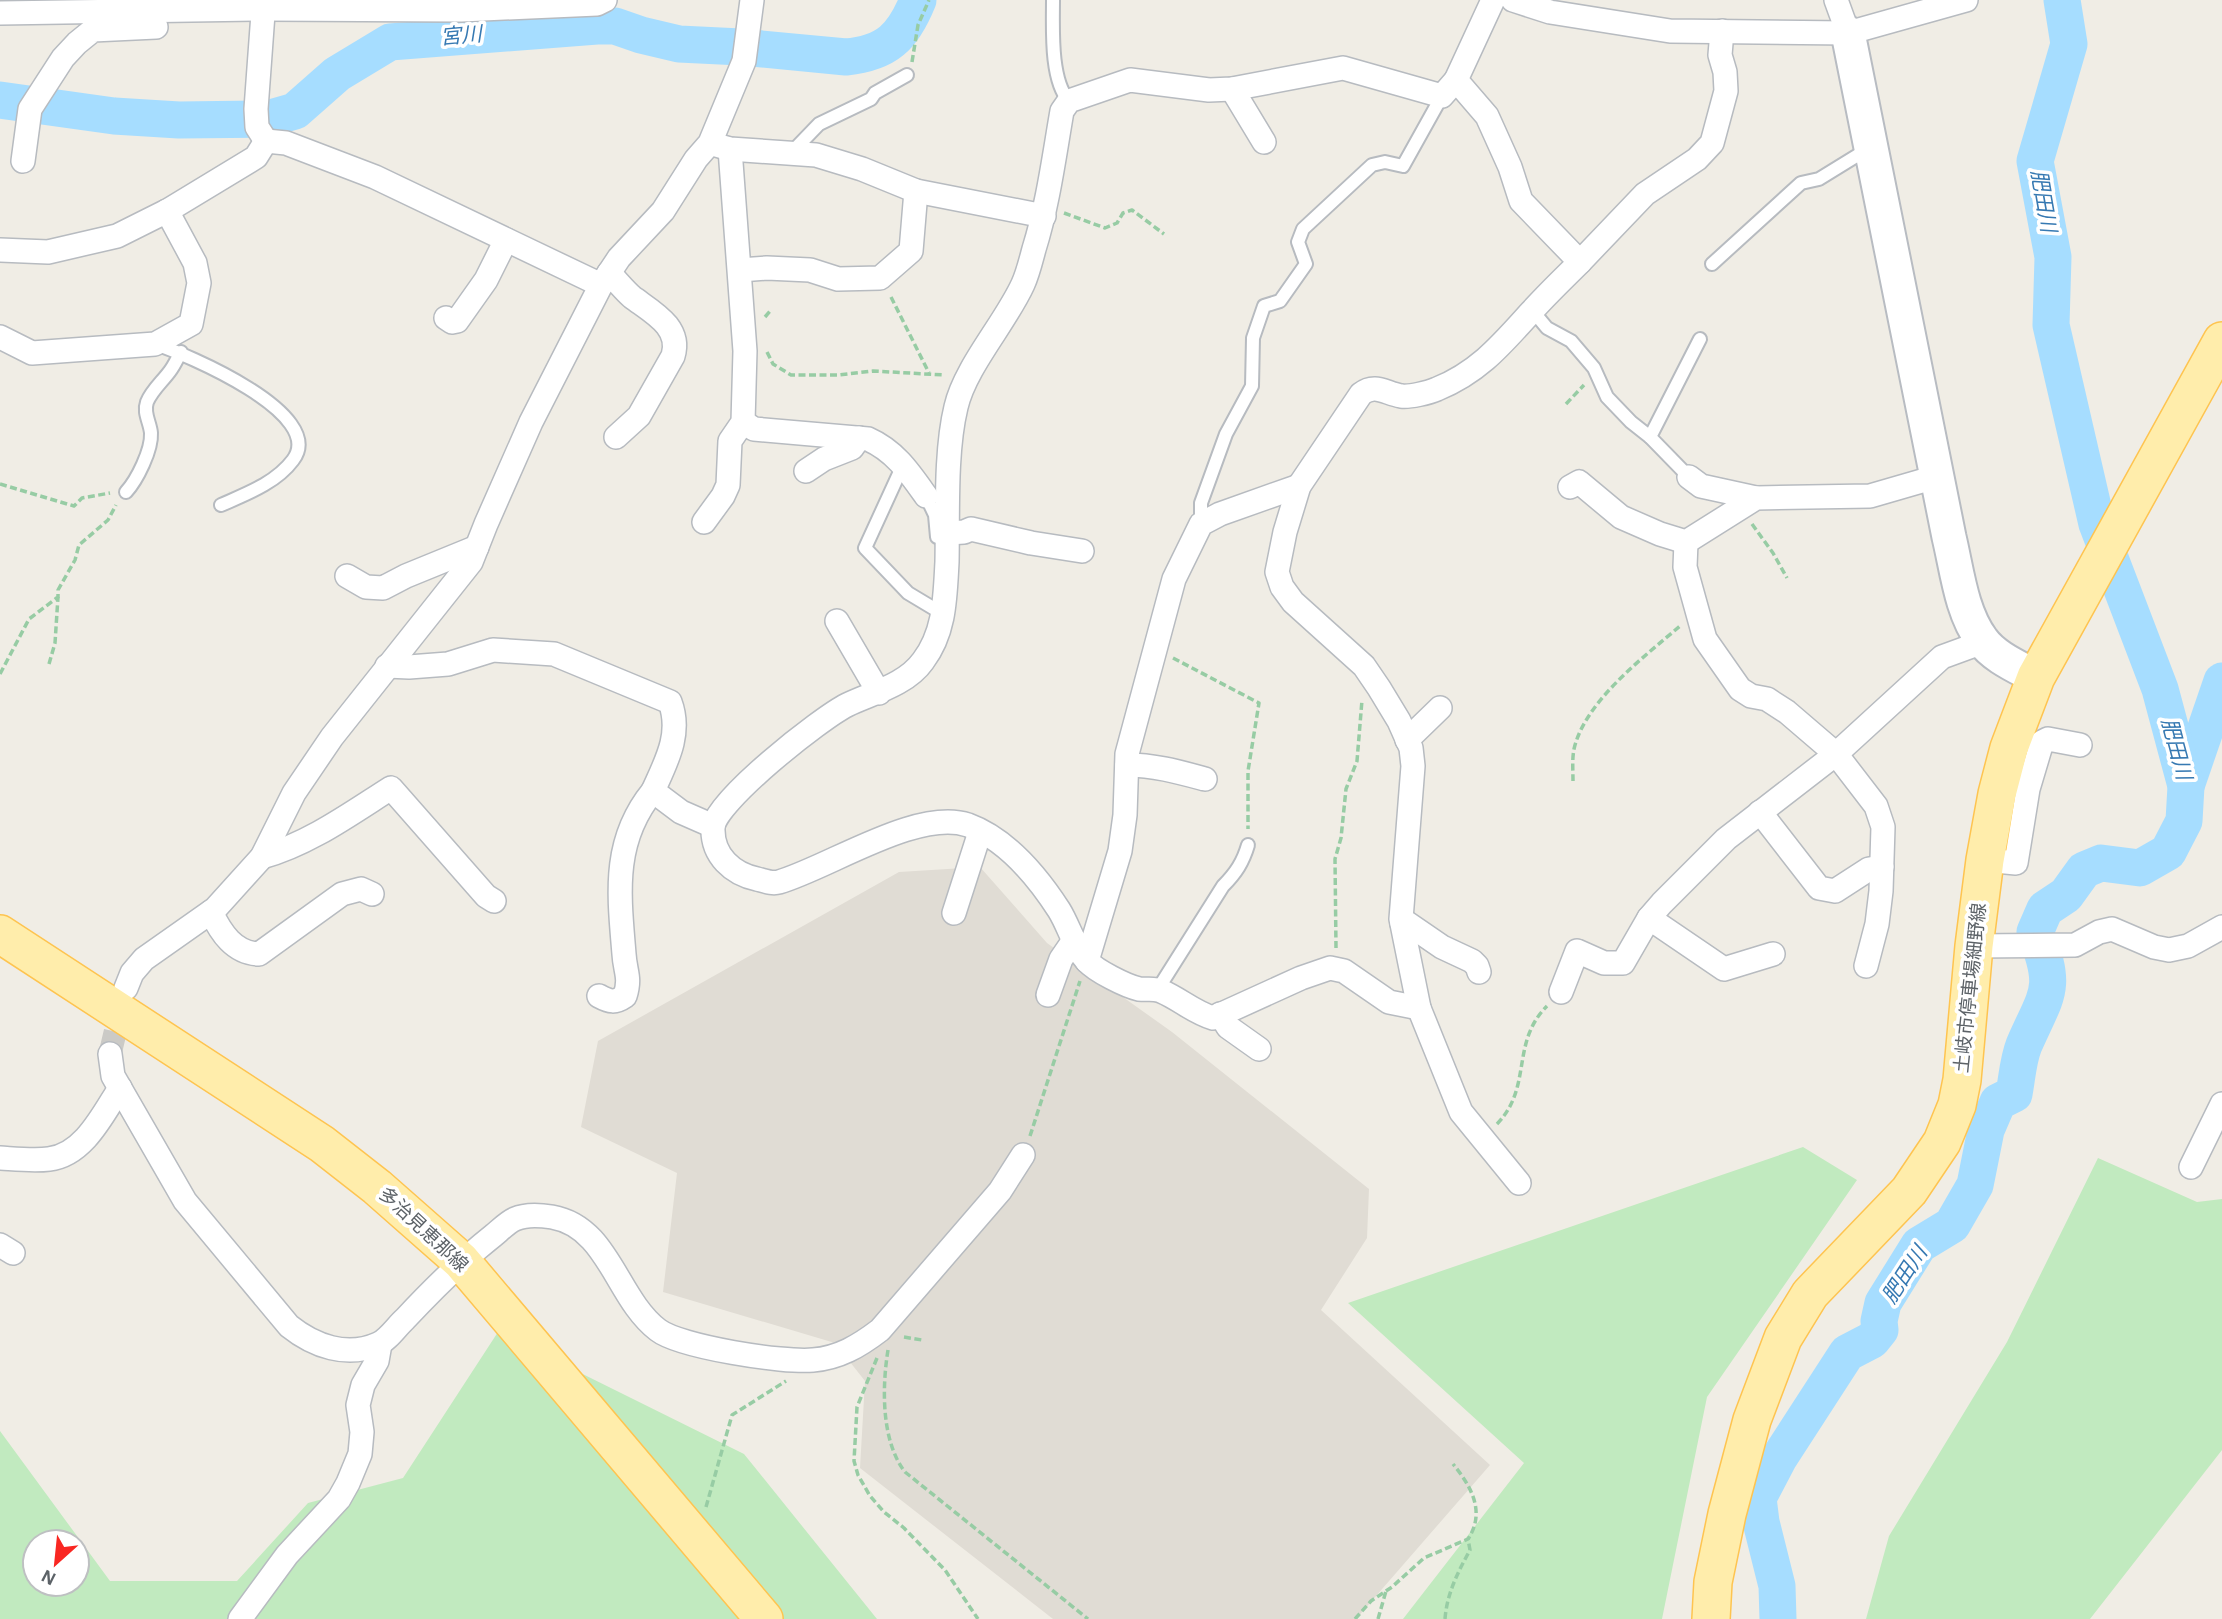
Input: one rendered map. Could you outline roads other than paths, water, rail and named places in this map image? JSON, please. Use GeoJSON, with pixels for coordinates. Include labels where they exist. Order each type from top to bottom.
{"type":"FeatureCollection","features":[{"type":"Feature","properties":{"kind":"main road","name":"土岐市停車場細野線"},"geometry":{"type":"LineString","coordinates":[[1711,1619],[1713,1582],[1727,1514],[1752,1420],[1783,1338],[1810,1294],[1909,1191],[1942,1142],[1957,1105],[1962,1080],[1985,860],[1997,794],[2009,748],[2036,677],[2222,341]]}},
{"type":"Feature","properties":{"kind":"main road","name":"多治見恵那線"},"geometry":{"type":"LineString","coordinates":[[0,934],[322,1144],[377,1187],[461,1261],[764,1619]]}},
{"type":"Feature","properties":{"kind":"street"},"geometry":{"type":"LineString","coordinates":[[0,13],[134,6],[164,12],[264,4],[461,10],[597,4],[605,0]]}},
{"type":"Feature","properties":{"kind":"street"},"geometry":{"type":"LineString","coordinates":[[704,522],[728,485],[730,441],[743,422],[745,351],[740,270],[720,146],[744,61],[752,0]]}},
{"type":"Feature","properties":{"kind":"street"},"geometry":{"type":"LineString","coordinates":[[1449,88],[1493,0]]}},
{"type":"Feature","properties":{"kind":"street"},"geometry":{"type":"LineString","coordinates":[[1513,0],[1550,12],[1671,31],[1848,33],[1966,0]]}},
{"type":"Feature","properties":{"kind":"street"},"geometry":{"type":"LineString","coordinates":[[1836,0],[1848,33],[1939,476],[1949,537],[1966,606],[1973,626],[1983,642],[2036,677]]}},
{"type":"Feature","properties":{"kind":"street"},"geometry":{"type":"LineString","coordinates":[[0,250],[48,252],[117,236],[167,211],[256,157],[260,126],[264,4]]}},
{"type":"Feature","properties":{"kind":"street"},"geometry":{"type":"LineString","coordinates":[[23,161],[30,109],[63,58],[77,43],[93,30],[157,27],[164,12]]}},
{"type":"Feature","properties":{"kind":"street"},"geometry":{"type":"LineString","coordinates":[[1519,1182],[1461,1112],[1419,1008],[1402,923],[1413,766],[1411,748],[1392,710],[1364,666],[1293,602],[1282,587],[1278,572],[1285,532],[1299,486],[1360,394],[1368,388],[1402,396],[1435,390],[1482,363],[1504,344],[1532,310],[1646,194],[1698,159],[1712,143],[1726,91],[1725,72],[1720,55],[1722,31]]}},
{"type":"Feature","properties":{"kind":"street"},"geometry":{"type":"LineString","coordinates":[[1419,1008],[1389,1002],[1344,971],[1329,968],[1213,1018],[1196,1013],[1158,989],[1137,989],[1099,971],[1087,961],[1060,911],[1009,850],[966,824],[917,827],[775,883],[746,877],[732,869],[718,850],[713,826],[721,809],[794,740],[846,706],[879,692],[914,671],[937,640],[943,614],[951,441],[956,404],[1024,284],[1045,212],[1062,111],[1069,101],[1130,79],[1209,90],[1232,89],[1343,68],[1449,88],[1487,116],[1521,201],[1580,262]]}},
{"type":"Feature","properties":{"kind":"street"},"geometry":{"type":"LineString","coordinates":[[1232,89],[1264,142]]}},
{"type":"Feature","properties":{"kind":"street"},"geometry":{"type":"LineString","coordinates":[[260,126],[286,143],[375,177],[506,240],[605,279],[667,324],[676,346],[673,356],[639,416],[616,437]]}},
{"type":"Feature","properties":{"kind":"street"},"geometry":{"type":"LineString","coordinates":[[125,988],[132,973],[144,959],[211,912],[261,857],[294,793],[332,737],[464,573],[531,422],[605,279],[636,238],[663,211],[696,159],[720,146],[816,155],[862,169],[916,191],[1045,212]]}},
{"type":"Feature","properties":{"kind":"street"},"geometry":{"type":"LineString","coordinates":[[740,270],[767,268],[810,271],[838,279],[880,278],[911,251],[916,191]]}},
{"type":"Feature","properties":{"kind":"street"},"geometry":{"type":"LineString","coordinates":[[0,337],[33,353],[155,344],[191,324],[199,283],[195,263],[167,211]]}},
{"type":"Feature","properties":{"kind":"street"},"geometry":{"type":"LineString","coordinates":[[446,318],[452,322],[457,321],[486,280],[506,240]]}},
{"type":"Feature","properties":{"kind":"street"},"geometry":{"type":"LineString","coordinates":[[743,422],[754,429],[868,439],[884,446],[903,465],[926,496]]}},
{"type":"Feature","properties":{"kind":"street"},"geometry":{"type":"LineString","coordinates":[[806,471],[824,459],[852,448],[859,438]]}},
{"type":"Feature","properties":{"kind":"street"},"geometry":{"type":"LineString","coordinates":[[1689,477],[1701,486],[1748,504],[1870,496],[1939,476]]}},
{"type":"Feature","properties":{"kind":"street"},"geometry":{"type":"LineString","coordinates":[[1570,487],[1579,482],[1621,517],[1686,542],[1748,504]]}},
{"type":"Feature","properties":{"kind":"street"},"geometry":{"type":"LineString","coordinates":[[1087,961],[1120,851],[1125,815],[1127,754],[1174,579],[1200,524],[1220,514],[1299,486]]}},
{"type":"Feature","properties":{"kind":"street"},"geometry":{"type":"LineString","coordinates":[[948,540],[971,529],[1082,551]]}},
{"type":"Feature","properties":{"kind":"street"},"geometry":{"type":"LineString","coordinates":[[1686,542],[1685,567],[1705,639],[1740,689],[1751,696],[1767,699],[1787,712],[1836,754],[1876,806],[1883,827],[1882,867],[1877,924],[1866,966]]}},
{"type":"Feature","properties":{"kind":"street"},"geometry":{"type":"LineString","coordinates":[[347,576],[366,587],[383,588],[477,547]]}},
{"type":"Feature","properties":{"kind":"street"},"geometry":{"type":"LineString","coordinates":[[837,621],[879,692]]}},
{"type":"Feature","properties":{"kind":"street"},"geometry":{"type":"LineString","coordinates":[[1561,992],[1577,951],[1604,963],[1623,963],[1649,918],[1662,902],[1726,839],[1836,754],[1942,657],[1983,642]]}},
{"type":"Feature","properties":{"kind":"street"},"geometry":{"type":"LineString","coordinates":[[387,666],[448,664],[493,650],[554,654],[670,702],[676,727],[672,748],[653,791],[635,821],[622,855],[620,902],[624,960],[630,982],[625,996],[617,1002],[599,996]]}},
{"type":"Feature","properties":{"kind":"street"},"geometry":{"type":"LineString","coordinates":[[1407,740],[1440,708]]}},
{"type":"Feature","properties":{"kind":"street"},"geometry":{"type":"LineString","coordinates":[[1985,860],[2016,863],[2028,789],[2042,743],[2048,739],[2080,745]]}},
{"type":"Feature","properties":{"kind":"street"},"geometry":{"type":"LineString","coordinates":[[1127,765],[1174,770],[1205,779]]}},
{"type":"Feature","properties":{"kind":"street"},"geometry":{"type":"LineString","coordinates":[[261,857],[322,831],[391,788],[486,896],[494,901]]}},
{"type":"Feature","properties":{"kind":"street"},"geometry":{"type":"LineString","coordinates":[[653,791],[681,812],[713,826]]}},
{"type":"Feature","properties":{"kind":"street"},"geometry":{"type":"LineString","coordinates":[[1760,812],[1819,888],[1835,891],[1869,869],[1882,867]]}},
{"type":"Feature","properties":{"kind":"street"},"geometry":{"type":"LineString","coordinates":[[954,913],[980,832]]}},
{"type":"Feature","properties":{"kind":"street"},"geometry":{"type":"LineString","coordinates":[[211,912],[219,930],[233,946],[250,954],[259,954],[342,894],[361,888],[372,894]]}},
{"type":"Feature","properties":{"kind":"street"},"geometry":{"type":"LineString","coordinates":[[1649,918],[1724,969],[1773,954]]}},
{"type":"Feature","properties":{"kind":"street"},"geometry":{"type":"LineString","coordinates":[[1402,923],[1407,923],[1442,947],[1472,961],[1479,972]]}},
{"type":"Feature","properties":{"kind":"street"},"geometry":{"type":"LineString","coordinates":[[1974,946],[2075,945],[2099,932],[2112,929],[2154,947],[2169,950],[2188,946],[2222,927]]}},
{"type":"Feature","properties":{"kind":"street"},"geometry":{"type":"LineString","coordinates":[[1048,995],[1061,959],[1074,940]]}},
{"type":"Feature","properties":{"kind":"street"},"geometry":{"type":"LineString","coordinates":[[1220,1014],[1228,1027],[1259,1049]]}},
{"type":"Feature","properties":{"kind":"street"},"geometry":{"type":"LineString","coordinates":[[110,1055],[114,1076],[120,1088],[185,1201],[289,1326],[304,1338],[338,1350],[356,1350],[380,1344],[461,1261],[514,1219],[538,1214],[565,1219],[583,1231],[598,1247],[636,1307],[656,1329],[674,1339],[690,1345],[791,1360],[821,1359],[859,1347],[880,1330],[1000,1191],[1023,1155]]}},
{"type":"Feature","properties":{"kind":"street"},"geometry":{"type":"LineString","coordinates":[[0,1158],[50,1159],[69,1154],[96,1124],[120,1088]]}},
{"type":"Feature","properties":{"kind":"street"},"geometry":{"type":"LineString","coordinates":[[2191,1167],[2222,1104]]}},
{"type":"Feature","properties":{"kind":"street"},"geometry":{"type":"LineString","coordinates":[[240,1619],[287,1555],[339,1499],[348,1483],[360,1454],[362,1432],[358,1405],[363,1385],[377,1361],[380,1344]]}},
{"type":"Feature","properties":{"kind":"lane"},"geometry":{"type":"LineString","coordinates":[[1054,0],[1054,38],[1059,84],[1069,101]]}},
{"type":"Feature","properties":{"kind":"lane"},"geometry":{"type":"LineString","coordinates":[[792,152],[819,124],[871,99],[875,93],[906,75]]}},
{"type":"Feature","properties":{"kind":"lane"},"geometry":{"type":"LineString","coordinates":[[1200,524],[1201,503],[1226,434],[1252,386],[1253,338],[1264,306],[1280,301],[1306,264],[1298,242],[1303,229],[1371,165],[1385,162],[1403,166],[1449,88]]}},
{"type":"Feature","properties":{"kind":"lane"},"geometry":{"type":"LineString","coordinates":[[1712,264],[1801,183],[1819,179],[1871,147]]}},
{"type":"Feature","properties":{"kind":"lane"},"geometry":{"type":"LineString","coordinates":[[1532,310],[1547,328],[1571,341],[1596,373],[1607,397],[1689,477]]}},
{"type":"Feature","properties":{"kind":"lane"},"geometry":{"type":"LineString","coordinates":[[1650,437],[1700,339]]}},
{"type":"Feature","properties":{"kind":"lane"},"geometry":{"type":"LineString","coordinates":[[155,344],[181,352],[222,372],[266,401],[293,426],[299,443],[294,459],[272,479],[221,505]]}},
{"type":"Feature","properties":{"kind":"lane"},"geometry":{"type":"LineString","coordinates":[[126,492],[142,469],[151,435],[145,405],[172,370],[181,352]]}},
{"type":"Feature","properties":{"kind":"lane"},"geometry":{"type":"LineString","coordinates":[[903,465],[865,548],[908,593],[943,614]]}},
{"type":"Feature","properties":{"kind":"lane"},"geometry":{"type":"LineString","coordinates":[[926,496],[935,515],[938,546],[948,540]]}},
{"type":"Feature","properties":{"kind":"lane"},"geometry":{"type":"LineString","coordinates":[[1158,989],[1223,886],[1235,873],[1248,845]]}},
{"type":"Feature","properties":{"kind":"waterway","name":"宮川"},"geometry":{"type":"LineString","coordinates":[[0,100],[114,116],[179,120],[267,119],[295,111],[337,74],[390,42],[597,26],[615,26],[679,44],[846,57],[872,52],[892,41],[906,24],[918,0]]}},
{"type":"Feature","properties":{"kind":"waterway","name":"肥田川"},"geometry":{"type":"LineString","coordinates":[[1778,1619],[1777,1586],[1761,1522],[1758,1498],[1779,1458],[1847,1353],[1872,1340],[1880,1330],[1883,1303],[1919,1245],[1952,1225],[1975,1185],[1986,1130],[1998,1102],[2014,1094],[2022,1051],[2047,990],[2046,967],[2035,932],[2045,909],[2066,895],[2084,870],[2101,863],[2140,868],[2168,852],[2184,821],[2186,786],[2160,689],[2097,524],[2051,325],[2053,257],[2035,161],[2069,44],[2062,0]]}},
{"type":"Feature","properties":{"kind":"waterway"},"geometry":{"type":"LineString","coordinates":[[2186,786],[2222,681]]}},
{"type":"Feature","properties":{"kind":"tunnel"},"geometry":{"type":"LineString","coordinates":[[110,1054],[122,1003]]}}]}
